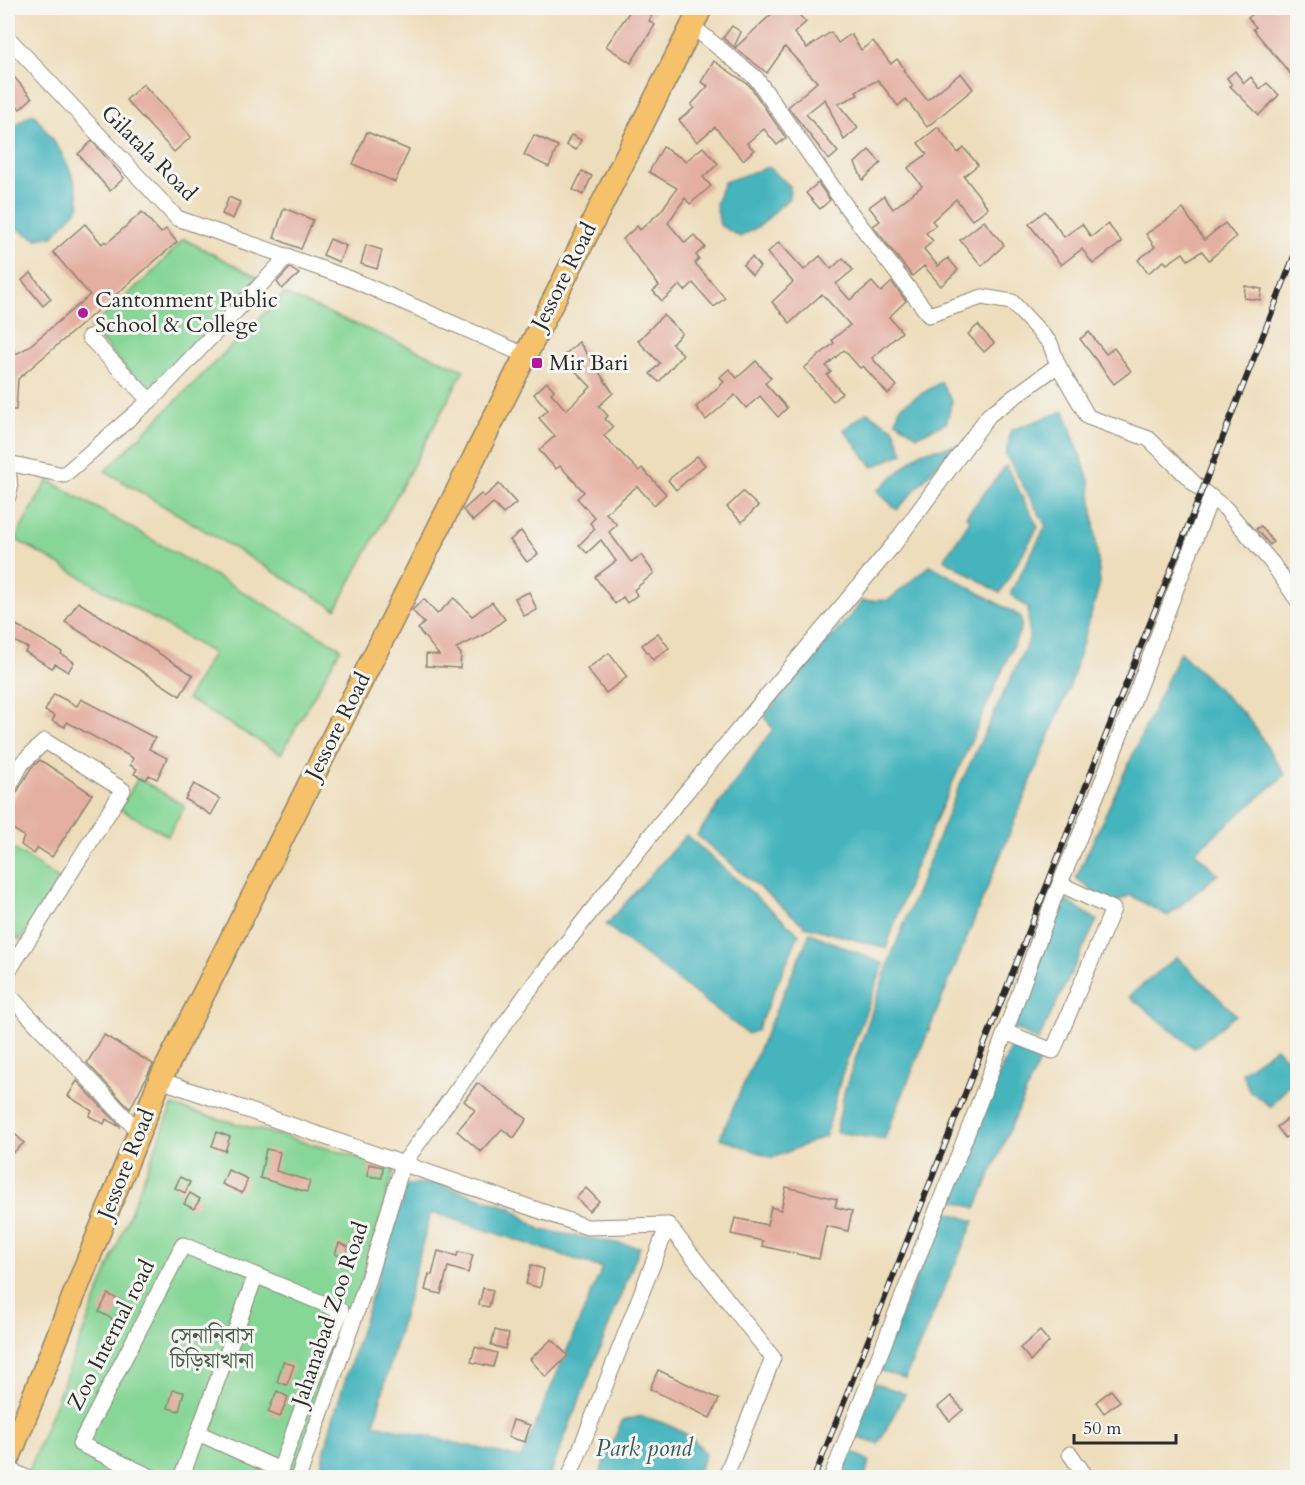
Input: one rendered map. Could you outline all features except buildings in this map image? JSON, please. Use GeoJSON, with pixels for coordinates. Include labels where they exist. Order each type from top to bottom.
{"type":"FeatureCollection","features":[{"type":"Feature","properties":{"kind":"highway","name":"Jessore Road"},"geometry":{"type":"LineString","coordinates":[[8,1460],[160,1080],[697,17]]}},
{"type":"Feature","properties":{"kind":"street"},"geometry":{"type":"LineString","coordinates":[[697,17],[756,78],[848,208],[929,315],[982,297],[1012,302],[1050,343],[1058,366],[1088,417],[1149,439],[1210,497],[1225,508],[1272,563],[1298,601]]}},
{"type":"Feature","properties":{"kind":"street","name":"Gilatala Road"},"geometry":{"type":"LineString","coordinates":[[8,38],[177,218],[351,279],[525,355]]}},
{"type":"Feature","properties":{"kind":"street"},"geometry":{"type":"LineString","coordinates":[[8,497],[10,489],[8,465],[64,476],[150,401],[288,256]]}},
{"type":"Feature","properties":{"kind":"street"},"geometry":{"type":"LineString","coordinates":[[89,337],[150,401]]}},
{"type":"Feature","properties":{"kind":"street","name":"Jahanabad Zoo Road"},"geometry":{"type":"LineString","coordinates":[[298,1478],[368,1279],[403,1164],[528,992],[616,879],[793,662],[895,543],[989,415],[1058,366]]}},
{"type":"Feature","properties":{"kind":"street"},"geometry":{"type":"LineString","coordinates":[[831,1478],[1005,1032],[1060,884],[1104,777],[1210,497]]}},
{"type":"Feature","properties":{"kind":"street"},"geometry":{"type":"LineString","coordinates":[[8,789],[22,763],[45,741],[123,790],[8,972]]}},
{"type":"Feature","properties":{"kind":"street"},"geometry":{"type":"LineString","coordinates":[[1005,1032],[1053,1051],[1113,909],[1060,884]]}},
{"type":"Feature","properties":{"kind":"street"},"geometry":{"type":"LineString","coordinates":[[8,994],[139,1132]]}},
{"type":"Feature","properties":{"kind":"street"},"geometry":{"type":"LineString","coordinates":[[160,1080],[587,1227],[668,1226]]}},
{"type":"Feature","properties":{"kind":"street"},"geometry":{"type":"LineString","coordinates":[[569,1478],[668,1226]]}},
{"type":"Feature","properties":{"kind":"street"},"geometry":{"type":"LineString","coordinates":[[668,1226],[773,1358],[725,1478]]}},
{"type":"Feature","properties":{"kind":"street","name":"Zoo Internal road"},"geometry":{"type":"LineString","coordinates":[[154,1478],[80,1444],[183,1245],[341,1311],[315,1372],[278,1474],[198,1433]]}},
{"type":"Feature","properties":{"kind":"street"},"geometry":{"type":"LineString","coordinates":[[181,1478],[255,1277]]}},
{"type":"Feature","properties":{"kind":"street"},"geometry":{"type":"LineString","coordinates":[[1070,1454],[1087,1478]]}},
{"type":"Feature","properties":{"kind":"street"},"geometry":{"type":"LineString","coordinates":[[8,1469],[27,1478]]}},
{"type":"Feature","properties":{"kind":"green space"},"geometry":{"type":"Polygon","coordinates":[[[184,239],[257,277],[153,398],[90,328],[151,274],[184,239]]]}},
{"type":"Feature","properties":{"kind":"green space"},"geometry":{"type":"Polygon","coordinates":[[[284,294],[464,370],[336,609],[105,471],[284,294]]]}},
{"type":"Feature","properties":{"kind":"green space"},"geometry":{"type":"Polygon","coordinates":[[[48,480],[341,648],[281,754],[187,699],[213,653],[15,539],[48,480]]]}},
{"type":"Feature","properties":{"kind":"green space"},"geometry":{"type":"Polygon","coordinates":[[[138,778],[185,806],[168,836],[120,809],[138,778]]]}},
{"type":"Feature","properties":{"kind":"green space"},"geometry":{"type":"Polygon","coordinates":[[[8,845],[60,880],[20,940],[8,932],[8,845]]]}},
{"type":"Feature","properties":{"kind":"green space","name":"সেনানিবাস চিড়িয়াখানা"},"geometry":{"type":"Polygon","coordinates":[[[172,1106],[395,1167],[305,1477],[26,1478],[172,1106]]]}},
{"type":"Feature","properties":{"kind":"water"},"geometry":{"type":"Polygon","coordinates":[[[33,113],[63,156],[74,180],[80,206],[53,236],[36,239],[14,227],[8,214],[8,130],[33,113]]]}},
{"type":"Feature","properties":{"kind":"water"},"geometry":{"type":"Polygon","coordinates":[[[768,167],[790,186],[789,198],[761,225],[740,237],[720,225],[716,204],[724,182],[768,167]]]}},
{"type":"Feature","properties":{"kind":"water"},"geometry":{"type":"Polygon","coordinates":[[[941,382],[952,401],[946,423],[917,436],[896,421],[900,407],[941,382]]]}},
{"type":"Feature","properties":{"kind":"water"},"geometry":{"type":"Polygon","coordinates":[[[1064,411],[1090,483],[1100,583],[1071,683],[884,1140],[836,1132],[845,1089],[892,954],[957,791],[1029,640],[1028,608],[1010,594],[1046,526],[1006,455],[1011,430],[1064,411]]]}},
{"type":"Feature","properties":{"kind":"water"},"geometry":{"type":"Polygon","coordinates":[[[867,412],[894,429],[903,453],[873,467],[844,430],[867,412]]]}},
{"type":"Feature","properties":{"kind":"water"},"geometry":{"type":"Polygon","coordinates":[[[954,446],[897,510],[877,491],[921,452],[954,446]]]}},
{"type":"Feature","properties":{"kind":"water"},"geometry":{"type":"Polygon","coordinates":[[[1006,466],[1038,527],[1000,593],[944,559],[970,521],[966,516],[1006,466]]]}},
{"type":"Feature","properties":{"kind":"water"},"geometry":{"type":"Polygon","coordinates":[[[930,565],[1020,616],[1022,626],[912,874],[886,948],[805,926],[697,835],[773,729],[764,716],[863,601],[889,600],[930,565]]]}},
{"type":"Feature","properties":{"kind":"water"},"geometry":{"type":"Polygon","coordinates":[[[1180,652],[1250,720],[1285,775],[1195,852],[1218,874],[1168,916],[1130,895],[1110,905],[1076,878],[1180,652]]]}},
{"type":"Feature","properties":{"kind":"water"},"geometry":{"type":"Polygon","coordinates":[[[686,835],[799,934],[757,1030],[748,1034],[606,925],[686,835]]]}},
{"type":"Feature","properties":{"kind":"water"},"geometry":{"type":"Polygon","coordinates":[[[1062,898],[1097,920],[1038,1041],[1010,1026],[1062,898]]]}},
{"type":"Feature","properties":{"kind":"water"},"geometry":{"type":"Polygon","coordinates":[[[810,933],[884,964],[842,1074],[826,1136],[773,1158],[720,1138],[810,933]]]}},
{"type":"Feature","properties":{"kind":"water"},"geometry":{"type":"Polygon","coordinates":[[[1177,957],[1236,1015],[1194,1048],[1129,996],[1177,957]]]}},
{"type":"Feature","properties":{"kind":"water"},"geometry":{"type":"Polygon","coordinates":[[[1013,1043],[1041,1057],[976,1208],[945,1198],[1013,1043]]]}},
{"type":"Feature","properties":{"kind":"water"},"geometry":{"type":"Polygon","coordinates":[[[1276,1048],[1297,1070],[1297,1075],[1271,1107],[1249,1090],[1242,1072],[1276,1048]]]}},
{"type":"Feature","properties":{"kind":"water"},"geometry":{"type":"Polygon","coordinates":[[[435,1183],[511,1208],[541,1230],[640,1247],[549,1477],[318,1478],[332,1422],[407,1185],[435,1183]],[[431,1212],[374,1424],[521,1458],[602,1268],[431,1212]]]}},
{"type":"Feature","properties":{"kind":"water"},"geometry":{"type":"Polygon","coordinates":[[[944,1211],[974,1221],[905,1378],[878,1370],[944,1211]]]}},
{"type":"Feature","properties":{"kind":"water"},"geometry":{"type":"Polygon","coordinates":[[[875,1383],[905,1394],[878,1444],[855,1437],[875,1383]]]}},
{"type":"Feature","properties":{"kind":"water","name":"Park pond"},"geometry":{"type":"Polygon","coordinates":[[[642,1416],[678,1429],[700,1446],[705,1454],[697,1477],[598,1477],[622,1421],[642,1416]]]}},
{"type":"Feature","properties":{"kind":"water"},"geometry":{"type":"Polygon","coordinates":[[[848,1449],[869,1461],[865,1477],[836,1478],[848,1449]]]}},
{"type":"Feature","properties":{"kind":"railway"},"geometry":{"type":"LineString","coordinates":[[814,1478],[1298,246]]}},
{"type":"Feature","properties":{"kind":"place","name":"Cantonment Public School & College"},"geometry":{"type":"Point","coordinates":[83,313]}},
{"type":"Feature","properties":{"kind":"place","name":"Mir Bari"},"geometry":{"type":"Point","coordinates":[537,363]}}]}
